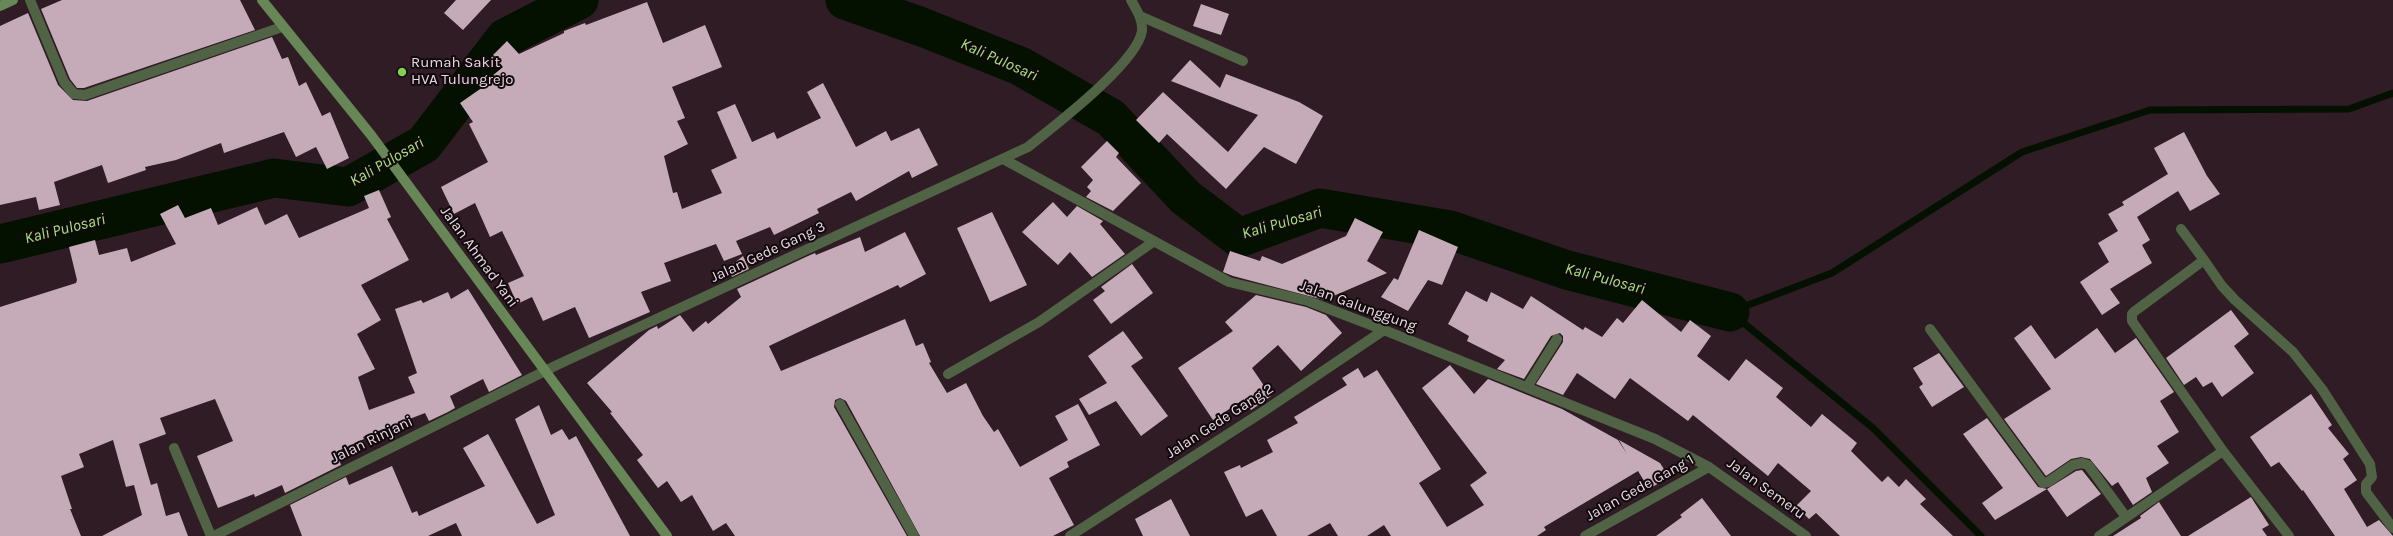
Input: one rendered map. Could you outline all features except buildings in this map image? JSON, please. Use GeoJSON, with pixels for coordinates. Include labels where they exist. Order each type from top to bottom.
{"type":"FeatureCollection","features":[{"type":"Feature","properties":{"kind":"main road"},"geometry":{"type":"LineString","coordinates":[[0,6],[13,0]]}},
{"type":"Feature","properties":{"kind":"main road","name":"Jalan Ahmad Yani"},"geometry":{"type":"LineString","coordinates":[[262,0],[371,135],[667,536]]}},
{"type":"Feature","properties":{"kind":"street"},"geometry":{"type":"LineString","coordinates":[[30,0],[64,82],[74,94],[85,95],[282,26]]}},
{"type":"Feature","properties":{"kind":"street"},"geometry":{"type":"LineString","coordinates":[[1131,0],[1140,16],[1243,61]]}},
{"type":"Feature","properties":{"kind":"street","name":"Jalan Gede Gang 3"},"geometry":{"type":"LineString","coordinates":[[545,371],[1005,160],[1028,147],[1069,115],[1108,78],[1136,46],[1142,30],[1140,16]]}},
{"type":"Feature","properties":{"kind":"street","name":"Jalan Galunggung"},"geometry":{"type":"LineString","coordinates":[[1005,160],[1153,242],[1229,282],[1308,301],[1384,330],[1655,439],[1709,467]]}},
{"type":"Feature","properties":{"kind":"street"},"geometry":{"type":"LineString","coordinates":[[2181,229],[2222,286],[2272,336],[2293,352],[2322,389],[2370,464],[2372,477],[2366,484],[2366,492],[2393,528]]}},
{"type":"Feature","properties":{"kind":"street"},"geometry":{"type":"LineString","coordinates":[[948,374],[1039,322],[1153,242]]}},
{"type":"Feature","properties":{"kind":"street"},"geometry":{"type":"LineString","coordinates":[[2204,260],[2135,311],[2132,314],[2132,321],[2223,451],[2289,536]]}},
{"type":"Feature","properties":{"kind":"street"},"geometry":{"type":"LineString","coordinates":[[1930,329],[2043,482],[2048,482],[2073,465],[2082,462],[2088,465],[2126,517]]}},
{"type":"Feature","properties":{"kind":"street","name":"Jalan Gede Gang 2"},"geometry":{"type":"LineString","coordinates":[[1070,536],[1264,411],[1384,330]]}},
{"type":"Feature","properties":{"kind":"street"},"geometry":{"type":"LineString","coordinates":[[1526,387],[1556,338]]}},
{"type":"Feature","properties":{"kind":"street","name":"Jalan Rinjani"},"geometry":{"type":"LineString","coordinates":[[213,536],[545,371]]}},
{"type":"Feature","properties":{"kind":"street"},"geometry":{"type":"LineString","coordinates":[[840,404],[914,536]]}},
{"type":"Feature","properties":{"kind":"street"},"geometry":{"type":"LineString","coordinates":[[174,448],[213,536]]}},
{"type":"Feature","properties":{"kind":"street"},"geometry":{"type":"LineString","coordinates":[[2099,536],[2223,451]]}},
{"type":"Feature","properties":{"kind":"street","name":"Jalan Gede Gang 1"},"geometry":{"type":"LineString","coordinates":[[1585,536],[1709,467]]}},
{"type":"Feature","properties":{"kind":"street","name":"Jalan Semeru"},"geometry":{"type":"LineString","coordinates":[[1709,467],[1806,536]]}},
{"type":"Feature","properties":{"kind":"waterway","name":"Kali Pulosari"},"geometry":{"type":"LineString","coordinates":[[0,244],[274,178],[348,187],[424,144],[505,38],[579,0]]}},
{"type":"Feature","properties":{"kind":"waterway","name":"Kali Pulosari"},"geometry":{"type":"LineString","coordinates":[[845,0],[922,27],[1020,66],[1111,118],[1185,197],[1239,238],[1320,208],[1450,230],[1567,270],[1730,312]]}},
{"type":"Feature","properties":{"kind":"waterway"},"geometry":{"type":"LineString","coordinates":[[1730,312],[1832,273],[2022,152],[2150,110],[2349,109],[2393,93]]}},
{"type":"Feature","properties":{"kind":"waterway"},"geometry":{"type":"LineString","coordinates":[[1730,312],[1873,428],[1981,536]]}},
{"type":"Feature","properties":{"kind":"place","name":"Rumah Sakit HVA Tulungrejo"},"geometry":{"type":"Point","coordinates":[402,72]}}]}
